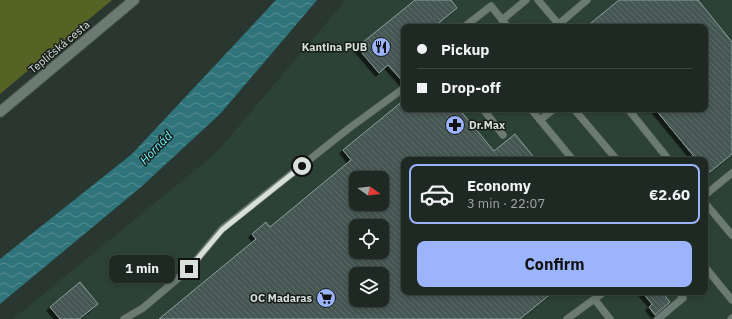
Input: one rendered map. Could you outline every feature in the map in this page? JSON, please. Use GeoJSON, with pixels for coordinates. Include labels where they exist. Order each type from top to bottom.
{"type":"FeatureCollection","features":[{"type":"Feature","properties":{"kind":"street","name":"Tepličská cesta"},"geometry":{"type":"LineString","coordinates":[[1,109],[134,0]]}},
{"type":"Feature","properties":{"kind":"lane"},"geometry":{"type":"LineString","coordinates":[[502,20],[526,0]]}},
{"type":"Feature","properties":{"kind":"lane"},"geometry":{"type":"LineString","coordinates":[[538,0],[558,24]]}},
{"type":"Feature","properties":{"kind":"lane"},"geometry":{"type":"LineString","coordinates":[[562,24],[587,0]]}},
{"type":"Feature","properties":{"kind":"lane"},"geometry":{"type":"LineString","coordinates":[[468,24],[491,6],[505,24]]}},
{"type":"Feature","properties":{"kind":"lane"},"geometry":{"type":"LineString","coordinates":[[124,319],[143,308],[189,269],[222,230],[348,129],[401,90]]}},
{"type":"Feature","properties":{"kind":"lane"},"geometry":{"type":"LineString","coordinates":[[485,112],[504,135]]}},
{"type":"Feature","properties":{"kind":"lane"},"geometry":{"type":"LineString","coordinates":[[533,112],[571,157]]}},
{"type":"Feature","properties":{"kind":"lane"},"geometry":{"type":"LineString","coordinates":[[540,120],[550,112]]}},
{"type":"Feature","properties":{"kind":"lane"},"geometry":{"type":"LineString","coordinates":[[577,112],[614,157]]}},
{"type":"Feature","properties":{"kind":"lane"},"geometry":{"type":"LineString","coordinates":[[630,112],[667,157]]}},
{"type":"Feature","properties":{"kind":"lane"},"geometry":{"type":"LineString","coordinates":[[708,193],[732,173]]}},
{"type":"Feature","properties":{"kind":"lane"},"geometry":{"type":"LineString","coordinates":[[708,207],[732,235]]}},
{"type":"Feature","properties":{"kind":"lane"},"geometry":{"type":"LineString","coordinates":[[708,271],[732,300]]}},
{"type":"Feature","properties":{"kind":"lane"},"geometry":{"type":"LineString","coordinates":[[568,319],[601,295]]}},
{"type":"Feature","properties":{"kind":"lane"},"geometry":{"type":"LineString","coordinates":[[658,319],[683,298],[681,295]]}},
{"type":"Feature","properties":{"kind":"lane"},"geometry":{"type":"LineString","coordinates":[[595,300],[610,319]]}},
{"type":"Feature","properties":{"kind":"shaded area"},"geometry":{"type":"Polygon","coordinates":[[[346,0],[732,0],[732,319],[13,319],[216,153],[346,0]]]}},
{"type":"Feature","properties":{"kind":"green space"},"geometry":{"type":"Polygon","coordinates":[[[0,0],[112,0],[0,94],[0,0]]]}},
{"type":"Feature","properties":{"kind":"water","name":"Hornád"},"geometry":{"type":"Polygon","coordinates":[[[276,0],[317,0],[221,113],[141,187],[0,304],[0,259],[132,154],[276,0]]]}},
{"type":"Feature","properties":{"kind":"building"},"geometry":{"type":"Polygon","coordinates":[[[415,0],[451,0],[457,8],[438,24],[401,24],[401,80],[388,65],[379,73],[357,47],[415,0]]]}},
{"type":"Feature","properties":{"kind":"building"},"geometry":{"type":"Polygon","coordinates":[[[619,0],[698,0],[732,42],[732,154],[708,174],[708,157],[695,157],[657,112],[708,112],[708,24],[590,24],[619,0]]]}},
{"type":"Feature","properties":{"kind":"building"},"geometry":{"type":"Polygon","coordinates":[[[401,102],[401,112],[462,112],[494,151],[515,134],[534,157],[401,157],[401,295],[549,295],[520,319],[159,319],[256,239],[252,234],[266,222],[270,227],[351,160],[343,150],[401,102]]]}},
{"type":"Feature","properties":{"kind":"building"},"geometry":{"type":"Polygon","coordinates":[[[80,282],[98,304],[79,319],[60,319],[50,307],[80,282]]]}},
{"type":"Feature","properties":{"kind":"building"},"geometry":{"type":"Polygon","coordinates":[[[644,295],[664,295],[670,302],[655,315],[649,307],[652,304],[644,295]]]}},
{"type":"Feature","properties":{"kind":"place","name":"Kantina PUB"},"geometry":{"type":"Point","coordinates":[381,47]}},
{"type":"Feature","properties":{"kind":"place","name":"Dr.Max"},"geometry":{"type":"Point","coordinates":[455,125]}},
{"type":"Feature","properties":{"kind":"place","name":"OC Madaras"},"geometry":{"type":"Point","coordinates":[326,298]}},
{"type":"Feature","properties":{"kind":"route"},"geometry":{"type":"LineString","coordinates":[[189,269],[222,230],[302,166]]}}]}
